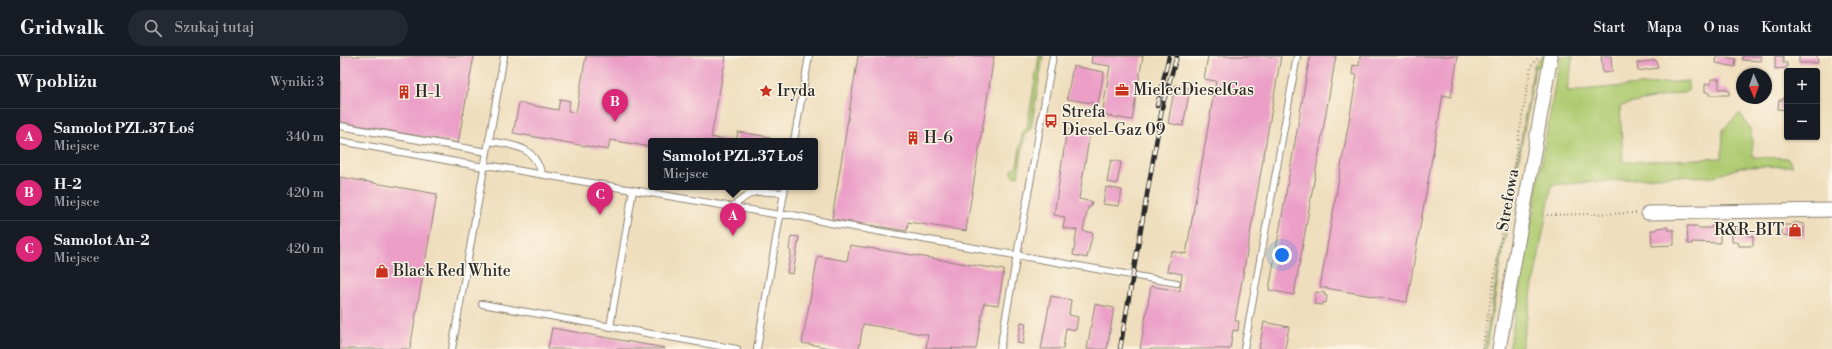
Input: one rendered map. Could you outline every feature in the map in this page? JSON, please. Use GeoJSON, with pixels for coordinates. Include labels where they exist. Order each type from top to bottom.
{"type":"FeatureCollection","features":[{"type":"Feature","properties":{"kind":"street","name":"Strefowa"},"geometry":{"type":"LineString","coordinates":[[1499,349],[1551,56]]}},
{"type":"Feature","properties":{"kind":"street"},"geometry":{"type":"LineString","coordinates":[[1648,212],[1832,210]]}},
{"type":"Feature","properties":{"kind":"lane"},"geometry":{"type":"LineString","coordinates":[[452,349],[504,56]]}},
{"type":"Feature","properties":{"kind":"lane"},"geometry":{"type":"LineString","coordinates":[[795,138],[809,56]]}},
{"type":"Feature","properties":{"kind":"lane"},"geometry":{"type":"LineString","coordinates":[[1000,349],[1053,56]]}},
{"type":"Feature","properties":{"kind":"lane"},"geometry":{"type":"LineString","coordinates":[[1244,349],[1297,56]]}},
{"type":"Feature","properties":{"kind":"lane"},"geometry":{"type":"LineString","coordinates":[[340,126],[487,152]]}},
{"type":"Feature","properties":{"kind":"lane"},"geometry":{"type":"LineString","coordinates":[[340,141],[484,167],[493,166],[780,215],[793,215],[830,224],[1177,283]]}},
{"type":"Feature","properties":{"kind":"lane"},"geometry":{"type":"LineString","coordinates":[[489,141],[519,146],[525,149],[533,155],[542,174]]}},
{"type":"Feature","properties":{"kind":"lane"},"geometry":{"type":"LineString","coordinates":[[610,327],[633,190]]}},
{"type":"Feature","properties":{"kind":"lane"},"geometry":{"type":"LineString","coordinates":[[732,207],[747,194],[754,191],[784,190],[758,349]]}},
{"type":"Feature","properties":{"kind":"lane"},"geometry":{"type":"LineString","coordinates":[[482,304],[737,349]]}},
{"type":"Feature","properties":{"kind":"path"},"geometry":{"type":"LineString","coordinates":[[1482,349],[1531,66],[1540,56]]}},
{"type":"Feature","properties":{"kind":"path"},"geometry":{"type":"LineString","coordinates":[[1546,215],[1648,212]]}},
{"type":"Feature","properties":{"kind":"green space"},"geometry":{"type":"Polygon","coordinates":[[[1039,56],[1043,56],[1031,129],[1025,133],[1018,176],[1015,177],[1012,174],[1012,170],[1017,166],[1023,129],[1027,129],[1039,56]]]}},
{"type":"Feature","properties":{"kind":"green space"},"geometry":{"type":"Polygon","coordinates":[[[1543,56],[1545,56],[1543,66],[1535,67],[1486,349],[1484,349],[1534,66],[1543,56]]]}},
{"type":"Feature","properties":{"kind":"green space"},"geometry":{"type":"Polygon","coordinates":[[[1560,56],[1573,56],[1567,91],[1688,81],[1688,91],[1620,106],[1623,162],[1722,158],[1723,129],[1740,113],[1751,130],[1753,157],[1787,158],[1793,166],[1741,167],[1714,177],[1672,176],[1552,185],[1521,349],[1509,349],[1560,56]]]}},
{"type":"Feature","properties":{"kind":"building","name":"H-1"},"geometry":{"type":"Polygon","coordinates":[[[341,56],[474,56],[458,143],[340,122],[341,56]]]}},
{"type":"Feature","properties":{"kind":"building"},"geometry":{"type":"Polygon","coordinates":[[[586,56],[726,56],[711,137],[716,138],[648,138],[648,146],[610,140],[608,150],[513,133],[519,103],[558,110],[560,99],[570,101],[568,111],[576,113],[586,56]]]}},
{"type":"Feature","properties":{"kind":"building","name":"H-6"},"geometry":{"type":"Polygon","coordinates":[[[858,56],[994,56],[966,231],[908,222],[907,231],[832,219],[858,56]]]}},
{"type":"Feature","properties":{"kind":"building","name":"MielecDieselGas"},"geometry":{"type":"Polygon","coordinates":[[[1092,56],[1143,56],[1132,120],[1102,115],[1110,66],[1091,63],[1092,56]]]}},
{"type":"Feature","properties":{"kind":"building"},"geometry":{"type":"Polygon","coordinates":[[[1208,56],[1281,56],[1235,321],[1239,321],[1238,331],[1233,330],[1230,349],[1140,349],[1151,286],[1180,291],[1182,274],[1167,271],[1171,251],[1186,254],[1216,81],[1204,79],[1208,56]]]}},
{"type":"Feature","properties":{"kind":"building"},"geometry":{"type":"Polygon","coordinates":[[[1310,56],[1336,56],[1294,295],[1269,290],[1310,56]]]}},
{"type":"Feature","properties":{"kind":"building"},"geometry":{"type":"Polygon","coordinates":[[[1360,56],[1458,56],[1451,97],[1443,95],[1407,302],[1320,287],[1357,75],[1352,74],[1353,65],[1359,66],[1360,56]]]}},
{"type":"Feature","properties":{"kind":"building"},"geometry":{"type":"Polygon","coordinates":[[[1601,56],[1611,56],[1612,72],[1603,73],[1601,56]]]}},
{"type":"Feature","properties":{"kind":"building"},"geometry":{"type":"Polygon","coordinates":[[[1717,56],[1736,59],[1735,67],[1716,63],[1717,56]]]}},
{"type":"Feature","properties":{"kind":"building"},"geometry":{"type":"Polygon","coordinates":[[[1743,56],[1762,56],[1761,61],[1742,60],[1743,56]]]}},
{"type":"Feature","properties":{"kind":"building"},"geometry":{"type":"Polygon","coordinates":[[[1775,56],[1783,56],[1783,63],[1787,63],[1787,68],[1775,69],[1775,56]]]}},
{"type":"Feature","properties":{"kind":"building"},"geometry":{"type":"Polygon","coordinates":[[[1799,56],[1817,56],[1818,63],[1799,63],[1799,56]]]}},
{"type":"Feature","properties":{"kind":"building"},"geometry":{"type":"Polygon","coordinates":[[[1656,60],[1658,68],[1638,71],[1637,63],[1656,60]]]}},
{"type":"Feature","properties":{"kind":"building"},"geometry":{"type":"Polygon","coordinates":[[[1073,66],[1104,72],[1098,104],[1067,99],[1073,66]]]}},
{"type":"Feature","properties":{"kind":"building"},"geometry":{"type":"Polygon","coordinates":[[[1711,79],[1719,79],[1719,89],[1727,89],[1727,91],[1730,91],[1729,95],[1709,95],[1709,92],[1705,92],[1705,84],[1711,84],[1711,79]]]}},
{"type":"Feature","properties":{"kind":"building"},"geometry":{"type":"Polygon","coordinates":[[[1175,85],[1190,88],[1183,126],[1168,123],[1175,85]]]}},
{"type":"Feature","properties":{"kind":"building"},"geometry":{"type":"Polygon","coordinates":[[[1784,98],[1784,110],[1778,109],[1779,100],[1783,100],[1784,98]]]}},
{"type":"Feature","properties":{"kind":"building"},"geometry":{"type":"Polygon","coordinates":[[[1067,129],[1090,133],[1079,199],[1092,202],[1091,207],[1088,207],[1083,231],[1093,233],[1087,258],[1073,255],[1077,230],[1063,228],[1065,217],[1054,215],[1067,129]]]}},
{"type":"Feature","properties":{"kind":"building"},"geometry":{"type":"Polygon","coordinates":[[[738,132],[770,137],[770,138],[737,138],[738,132]]]}},
{"type":"Feature","properties":{"kind":"building"},"geometry":{"type":"Polygon","coordinates":[[[1111,160],[1121,162],[1117,184],[1107,182],[1111,160]]]}},
{"type":"Feature","properties":{"kind":"building","name":"Black Red White"},"geometry":{"type":"Polygon","coordinates":[[[340,177],[437,194],[410,349],[340,349],[340,177]]]}},
{"type":"Feature","properties":{"kind":"building"},"geometry":{"type":"Polygon","coordinates":[[[1106,187],[1122,190],[1119,206],[1103,204],[1106,187]]]}},
{"type":"Feature","properties":{"kind":"building"},"geometry":{"type":"Polygon","coordinates":[[[1793,222],[1804,224],[1804,237],[1782,235],[1782,225],[1793,225],[1793,222]]]}},
{"type":"Feature","properties":{"kind":"building"},"geometry":{"type":"Polygon","coordinates":[[[1712,225],[1720,225],[1720,243],[1692,242],[1692,244],[1688,244],[1687,226],[1712,228],[1712,225]]]}},
{"type":"Feature","properties":{"kind":"building"},"geometry":{"type":"Polygon","coordinates":[[[1668,227],[1668,230],[1674,230],[1674,245],[1652,246],[1651,230],[1668,227]]]}},
{"type":"Feature","properties":{"kind":"building"},"geometry":{"type":"Polygon","coordinates":[[[1732,229],[1748,229],[1748,236],[1753,236],[1753,246],[1739,246],[1738,242],[1732,242],[1732,229]]]}},
{"type":"Feature","properties":{"kind":"building"},"geometry":{"type":"Polygon","coordinates":[[[791,236],[799,237],[793,274],[787,273],[791,252],[789,249],[791,236]]]}},
{"type":"Feature","properties":{"kind":"building"},"geometry":{"type":"Polygon","coordinates":[[[850,245],[1004,270],[998,305],[984,303],[976,349],[926,348],[928,335],[863,324],[859,349],[837,349],[802,343],[818,256],[847,261],[850,245]]]}},
{"type":"Feature","properties":{"kind":"building"},"geometry":{"type":"Polygon","coordinates":[[[1316,292],[1325,293],[1324,295],[1327,296],[1326,303],[1323,302],[1323,305],[1314,304],[1316,292]]]}},
{"type":"Feature","properties":{"kind":"building"},"geometry":{"type":"Polygon","coordinates":[[[1051,296],[1071,300],[1069,315],[1078,317],[1076,330],[1066,328],[1063,349],[1041,349],[1051,296]]]}},
{"type":"Feature","properties":{"kind":"building"},"geometry":{"type":"Polygon","coordinates":[[[1095,304],[1114,308],[1107,349],[1087,349],[1095,304]]]}},
{"type":"Feature","properties":{"kind":"building"},"geometry":{"type":"Polygon","coordinates":[[[1021,322],[1026,323],[1023,344],[1017,343],[1021,322]]]}},
{"type":"Feature","properties":{"kind":"building"},"geometry":{"type":"Polygon","coordinates":[[[1264,322],[1289,327],[1285,349],[1259,349],[1264,322]]]}},
{"type":"Feature","properties":{"kind":"building"},"geometry":{"type":"Polygon","coordinates":[[[552,328],[665,348],[665,349],[548,349],[552,328]]]}},
{"type":"Feature","properties":{"kind":"railway"},"geometry":{"type":"LineString","coordinates":[[1157,106],[1169,56]]}},
{"type":"Feature","properties":{"kind":"railway"},"geometry":{"type":"LineString","coordinates":[[1120,349],[1163,103],[1177,56]]}},
{"type":"Feature","properties":{"kind":"place","name":"MielecDieselGas"},"geometry":{"type":"Point","coordinates":[1122,90]}},
{"type":"Feature","properties":{"kind":"place","name":"Iryda"},"geometry":{"type":"Point","coordinates":[766,91]}},
{"type":"Feature","properties":{"kind":"place","name":"H-1"},"geometry":{"type":"Point","coordinates":[404,92]}},
{"type":"Feature","properties":{"kind":"place","name":"Strefa Diesel-Gaz 09"},"geometry":{"type":"Point","coordinates":[1051,121]}},
{"type":"Feature","properties":{"kind":"place","name":"H-2"},"geometry":{"type":"Point","coordinates":[615,122]}},
{"type":"Feature","properties":{"kind":"place","name":"H-6"},"geometry":{"type":"Point","coordinates":[913,138]}},
{"type":"Feature","properties":{"kind":"place","name":"Samolot An-2"},"geometry":{"type":"Point","coordinates":[600,215]}},
{"type":"Feature","properties":{"kind":"place","name":"R&R-BIT"},"geometry":{"type":"Point","coordinates":[1795,230]}},
{"type":"Feature","properties":{"kind":"place","name":"Samolot PZL.37 Łoś"},"geometry":{"type":"Point","coordinates":[733,236]}},
{"type":"Feature","properties":{"kind":"place","name":"Black Red White"},"geometry":{"type":"Point","coordinates":[382,271]}}]}
